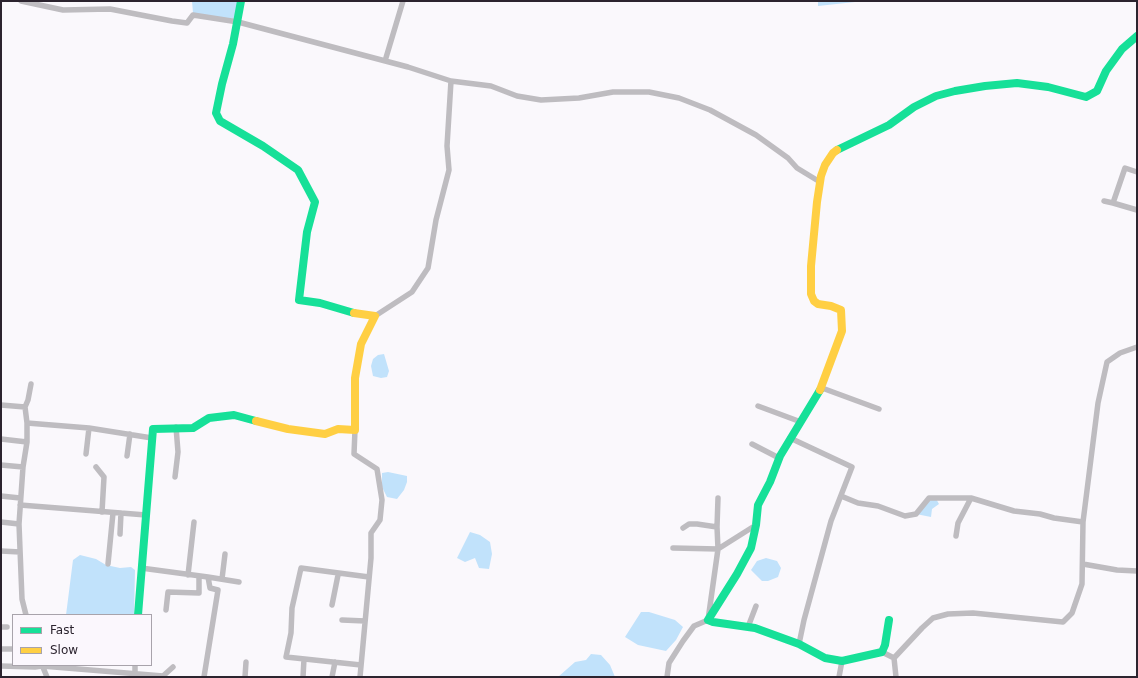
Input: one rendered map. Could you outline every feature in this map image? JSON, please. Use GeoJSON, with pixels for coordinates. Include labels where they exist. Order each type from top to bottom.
{"type":"FeatureCollection","features":[{"type":"Feature","properties":{"kind":"street"},"geometry":{"type":"LineString","coordinates":[[21,1],[63,10],[110,9],[187,23],[193,15],[238,22],[385,61],[451,81],[491,86],[517,96],[541,100],[579,98],[613,92],[649,92],[679,98],[710,110],[756,135],[788,158],[797,168],[820,182]]}},
{"type":"Feature","properties":{"kind":"street"},"geometry":{"type":"LineString","coordinates":[[241,1],[238,22],[216,114],[220,121],[263,146],[298,170],[315,202],[307,232],[299,300],[320,303],[351,312],[375,316]]}},
{"type":"Feature","properties":{"kind":"street"},"geometry":{"type":"LineString","coordinates":[[385,61],[403,1]]}},
{"type":"Feature","properties":{"kind":"street"},"geometry":{"type":"LineString","coordinates":[[667,677],[669,663],[683,641],[694,626],[708,620],[746,559],[751,548],[756,525],[758,505],[770,482],[779,458],[822,388],[842,331],[841,310],[831,306],[818,304],[814,301],[811,294],[811,266],[820,182],[825,165],[834,152],[888,125],[914,107],[936,96],[955,91],[1017,83],[1048,87],[1086,96],[1097,91],[1106,71],[1122,49],[1137,36]]}},
{"type":"Feature","properties":{"kind":"street"},"geometry":{"type":"LineString","coordinates":[[360,677],[371,558],[371,533],[380,520],[382,500],[377,470],[354,454],[355,378],[361,344],[375,316],[412,292],[428,268],[436,220],[449,170],[447,146],[451,81]]}},
{"type":"Feature","properties":{"kind":"street"},"geometry":{"type":"LineString","coordinates":[[1113,203],[1125,168],[1137,172]]}},
{"type":"Feature","properties":{"kind":"street"},"geometry":{"type":"LineString","coordinates":[[1104,201],[1137,210]]}},
{"type":"Feature","properties":{"kind":"street"},"geometry":{"type":"LineString","coordinates":[[896,677],[894,658],[922,628],[934,618],[948,614],[973,613],[1063,622],[1072,613],[1082,584],[1083,522],[1098,404],[1107,362],[1120,353],[1137,348]]}},
{"type":"Feature","properties":{"kind":"street"},"geometry":{"type":"LineString","coordinates":[[26,614],[22,599],[19,524],[23,467],[27,442],[25,406],[28,400],[31,384]]}},
{"type":"Feature","properties":{"kind":"street"},"geometry":{"type":"LineString","coordinates":[[822,388],[879,409]]}},
{"type":"Feature","properties":{"kind":"street"},"geometry":{"type":"LineString","coordinates":[[1,405],[25,406]]}},
{"type":"Feature","properties":{"kind":"street"},"geometry":{"type":"LineString","coordinates":[[758,406],[801,422]]}},
{"type":"Feature","properties":{"kind":"street"},"geometry":{"type":"LineString","coordinates":[[138,614],[153,429],[176,427],[193,428],[209,418],[234,415],[288,429],[325,434],[338,429],[355,430]]}},
{"type":"Feature","properties":{"kind":"street"},"geometry":{"type":"LineString","coordinates":[[27,423],[90,428],[152,438]]}},
{"type":"Feature","properties":{"kind":"street"},"geometry":{"type":"LineString","coordinates":[[175,477],[178,452],[176,427]]}},
{"type":"Feature","properties":{"kind":"street"},"geometry":{"type":"LineString","coordinates":[[86,454],[90,428]]}},
{"type":"Feature","properties":{"kind":"street"},"geometry":{"type":"LineString","coordinates":[[128,456],[130,434]]}},
{"type":"Feature","properties":{"kind":"street"},"geometry":{"type":"LineString","coordinates":[[790,438],[852,467],[831,521],[799,644]]}},
{"type":"Feature","properties":{"kind":"street"},"geometry":{"type":"LineString","coordinates":[[1,439],[27,442]]}},
{"type":"Feature","properties":{"kind":"street"},"geometry":{"type":"LineString","coordinates":[[752,444],[779,458]]}},
{"type":"Feature","properties":{"kind":"street"},"geometry":{"type":"LineString","coordinates":[[1,465],[23,467]]}},
{"type":"Feature","properties":{"kind":"street"},"geometry":{"type":"LineString","coordinates":[[96,466],[104,478],[102,512]]}},
{"type":"Feature","properties":{"kind":"street"},"geometry":{"type":"LineString","coordinates":[[1,496],[20,498]]}},
{"type":"Feature","properties":{"kind":"street"},"geometry":{"type":"LineString","coordinates":[[841,496],[858,502],[878,506],[905,516],[916,514],[929,498],[971,498],[1014,511],[1083,522]]}},
{"type":"Feature","properties":{"kind":"street"},"geometry":{"type":"LineString","coordinates":[[708,620],[718,549],[718,498]]}},
{"type":"Feature","properties":{"kind":"street"},"geometry":{"type":"LineString","coordinates":[[956,536],[958,523],[971,498]]}},
{"type":"Feature","properties":{"kind":"street"},"geometry":{"type":"LineString","coordinates":[[20,505],[146,515]]}},
{"type":"Feature","properties":{"kind":"street"},"geometry":{"type":"LineString","coordinates":[[108,564],[113,513]]}},
{"type":"Feature","properties":{"kind":"street"},"geometry":{"type":"LineString","coordinates":[[120,534],[121,513]]}},
{"type":"Feature","properties":{"kind":"street"},"geometry":{"type":"LineString","coordinates":[[1,522],[19,524]]}},
{"type":"Feature","properties":{"kind":"street"},"geometry":{"type":"LineString","coordinates":[[188,575],[194,522]]}},
{"type":"Feature","properties":{"kind":"street"},"geometry":{"type":"LineString","coordinates":[[683,528],[689,524],[717,527]]}},
{"type":"Feature","properties":{"kind":"street"},"geometry":{"type":"LineString","coordinates":[[673,548],[718,549],[756,525]]}},
{"type":"Feature","properties":{"kind":"street"},"geometry":{"type":"LineString","coordinates":[[1,550],[20,552]]}},
{"type":"Feature","properties":{"kind":"street"},"geometry":{"type":"LineString","coordinates":[[222,579],[225,554]]}},
{"type":"Feature","properties":{"kind":"street"},"geometry":{"type":"LineString","coordinates":[[1083,564],[1117,570],[1137,571]]}},
{"type":"Feature","properties":{"kind":"street"},"geometry":{"type":"LineString","coordinates":[[141,568],[239,582]]}},
{"type":"Feature","properties":{"kind":"street"},"geometry":{"type":"LineString","coordinates":[[361,664],[286,658],[291,633],[292,608],[301,568],[369,577]]}},
{"type":"Feature","properties":{"kind":"street"},"geometry":{"type":"LineString","coordinates":[[332,605],[338,575]]}},
{"type":"Feature","properties":{"kind":"street"},"geometry":{"type":"LineString","coordinates":[[166,610],[168,592],[199,593],[199,576]]}},
{"type":"Feature","properties":{"kind":"street"},"geometry":{"type":"LineString","coordinates":[[204,677],[218,590],[210,588],[208,577]]}},
{"type":"Feature","properties":{"kind":"street"},"geometry":{"type":"LineString","coordinates":[[748,627],[756,606]]}},
{"type":"Feature","properties":{"kind":"street"},"geometry":{"type":"LineString","coordinates":[[342,620],[365,622]]}},
{"type":"Feature","properties":{"kind":"street"},"geometry":{"type":"LineString","coordinates":[[708,620],[748,627],[774,634],[799,644],[825,658],[842,661],[882,652],[894,658]]}},
{"type":"Feature","properties":{"kind":"street"},"geometry":{"type":"LineString","coordinates":[[882,652],[885,645],[889,620]]}},
{"type":"Feature","properties":{"kind":"street"},"geometry":{"type":"LineString","coordinates":[[1,649],[12,649]]}},
{"type":"Feature","properties":{"kind":"street"},"geometry":{"type":"LineString","coordinates":[[303,677],[304,659]]}},
{"type":"Feature","properties":{"kind":"street"},"geometry":{"type":"LineString","coordinates":[[839,677],[842,661]]}},
{"type":"Feature","properties":{"kind":"street"},"geometry":{"type":"LineString","coordinates":[[245,677],[246,662]]}},
{"type":"Feature","properties":{"kind":"street"},"geometry":{"type":"LineString","coordinates":[[332,677],[335,662]]}},
{"type":"Feature","properties":{"kind":"street"},"geometry":{"type":"LineString","coordinates":[[1,666],[38,666]]}},
{"type":"Feature","properties":{"kind":"street"},"geometry":{"type":"LineString","coordinates":[[42,666],[47,677]]}},
{"type":"Feature","properties":{"kind":"street"},"geometry":{"type":"LineString","coordinates":[[51,666],[163,677],[173,667]]}},
{"type":"Feature","properties":{"kind":"water"},"geometry":{"type":"Polygon","coordinates":[[[192,1],[239,1],[234,20],[193,13],[192,1]]]}},
{"type":"Feature","properties":{"kind":"water"},"geometry":{"type":"Polygon","coordinates":[[[818,1],[855,1],[855,2],[818,6],[818,1]]]}},
{"type":"Feature","properties":{"kind":"water"},"geometry":{"type":"Polygon","coordinates":[[[384,354],[389,371],[387,377],[381,378],[373,376],[371,366],[373,359],[378,355],[384,354]]]}},
{"type":"Feature","properties":{"kind":"water"},"geometry":{"type":"Polygon","coordinates":[[[388,472],[407,476],[407,482],[404,490],[397,499],[387,497],[382,487],[382,473],[388,472]]]}},
{"type":"Feature","properties":{"kind":"water"},"geometry":{"type":"Polygon","coordinates":[[[935,497],[939,504],[932,509],[931,517],[916,514],[917,510],[935,497]]]}},
{"type":"Feature","properties":{"kind":"water"},"geometry":{"type":"Polygon","coordinates":[[[470,532],[480,535],[490,542],[492,554],[489,569],[479,568],[475,558],[465,562],[457,558],[470,532]]]}},
{"type":"Feature","properties":{"kind":"water"},"geometry":{"type":"Polygon","coordinates":[[[80,555],[96,559],[106,565],[120,568],[131,567],[135,570],[134,614],[66,614],[73,560],[80,555]]]}},
{"type":"Feature","properties":{"kind":"water"},"geometry":{"type":"Polygon","coordinates":[[[766,558],[777,561],[781,568],[778,577],[768,581],[762,581],[751,570],[757,561],[766,558]]]}},
{"type":"Feature","properties":{"kind":"water"},"geometry":{"type":"Polygon","coordinates":[[[641,612],[649,612],[675,620],[683,627],[676,640],[666,651],[638,645],[625,637],[641,612]]]}},
{"type":"Feature","properties":{"kind":"water"},"geometry":{"type":"Polygon","coordinates":[[[591,654],[601,655],[610,665],[615,677],[558,677],[575,662],[586,660],[591,654]]]}},
{"type":"Feature","properties":{"kind":"traffic: fast"},"geometry":{"type":"LineString","coordinates":[[241,1],[233,44],[216,113],[220,121],[263,146],[298,170],[315,202],[307,232],[299,300],[320,303],[354,313]]}},
{"type":"Feature","properties":{"kind":"traffic: fast"},"geometry":{"type":"LineString","coordinates":[[837,150],[889,125],[914,107],[936,96],[955,91],[1017,83],[1048,87],[1086,97],[1097,91],[1106,71],[1122,49],[1137,36]]}},
{"type":"Feature","properties":{"kind":"traffic: fast"},"geometry":{"type":"LineString","coordinates":[[820,390],[780,456],[770,482],[758,505],[756,525],[751,548],[737,574],[708,620],[755,628],[799,644],[825,658],[842,661],[882,652],[885,645],[889,620]]}},
{"type":"Feature","properties":{"kind":"traffic: fast"},"geometry":{"type":"LineString","coordinates":[[138,614],[153,429],[193,428],[209,418],[234,415],[256,421]]}},
{"type":"Feature","properties":{"kind":"traffic: slow"},"geometry":{"type":"LineString","coordinates":[[820,390],[842,331],[841,310],[831,306],[818,304],[814,301],[811,294],[811,266],[821,176],[825,165],[833,153],[837,150]]}},
{"type":"Feature","properties":{"kind":"traffic: slow"},"geometry":{"type":"LineString","coordinates":[[256,421],[288,429],[325,434],[338,429],[355,430],[355,378],[361,344],[375,316],[354,313]]}}]}
